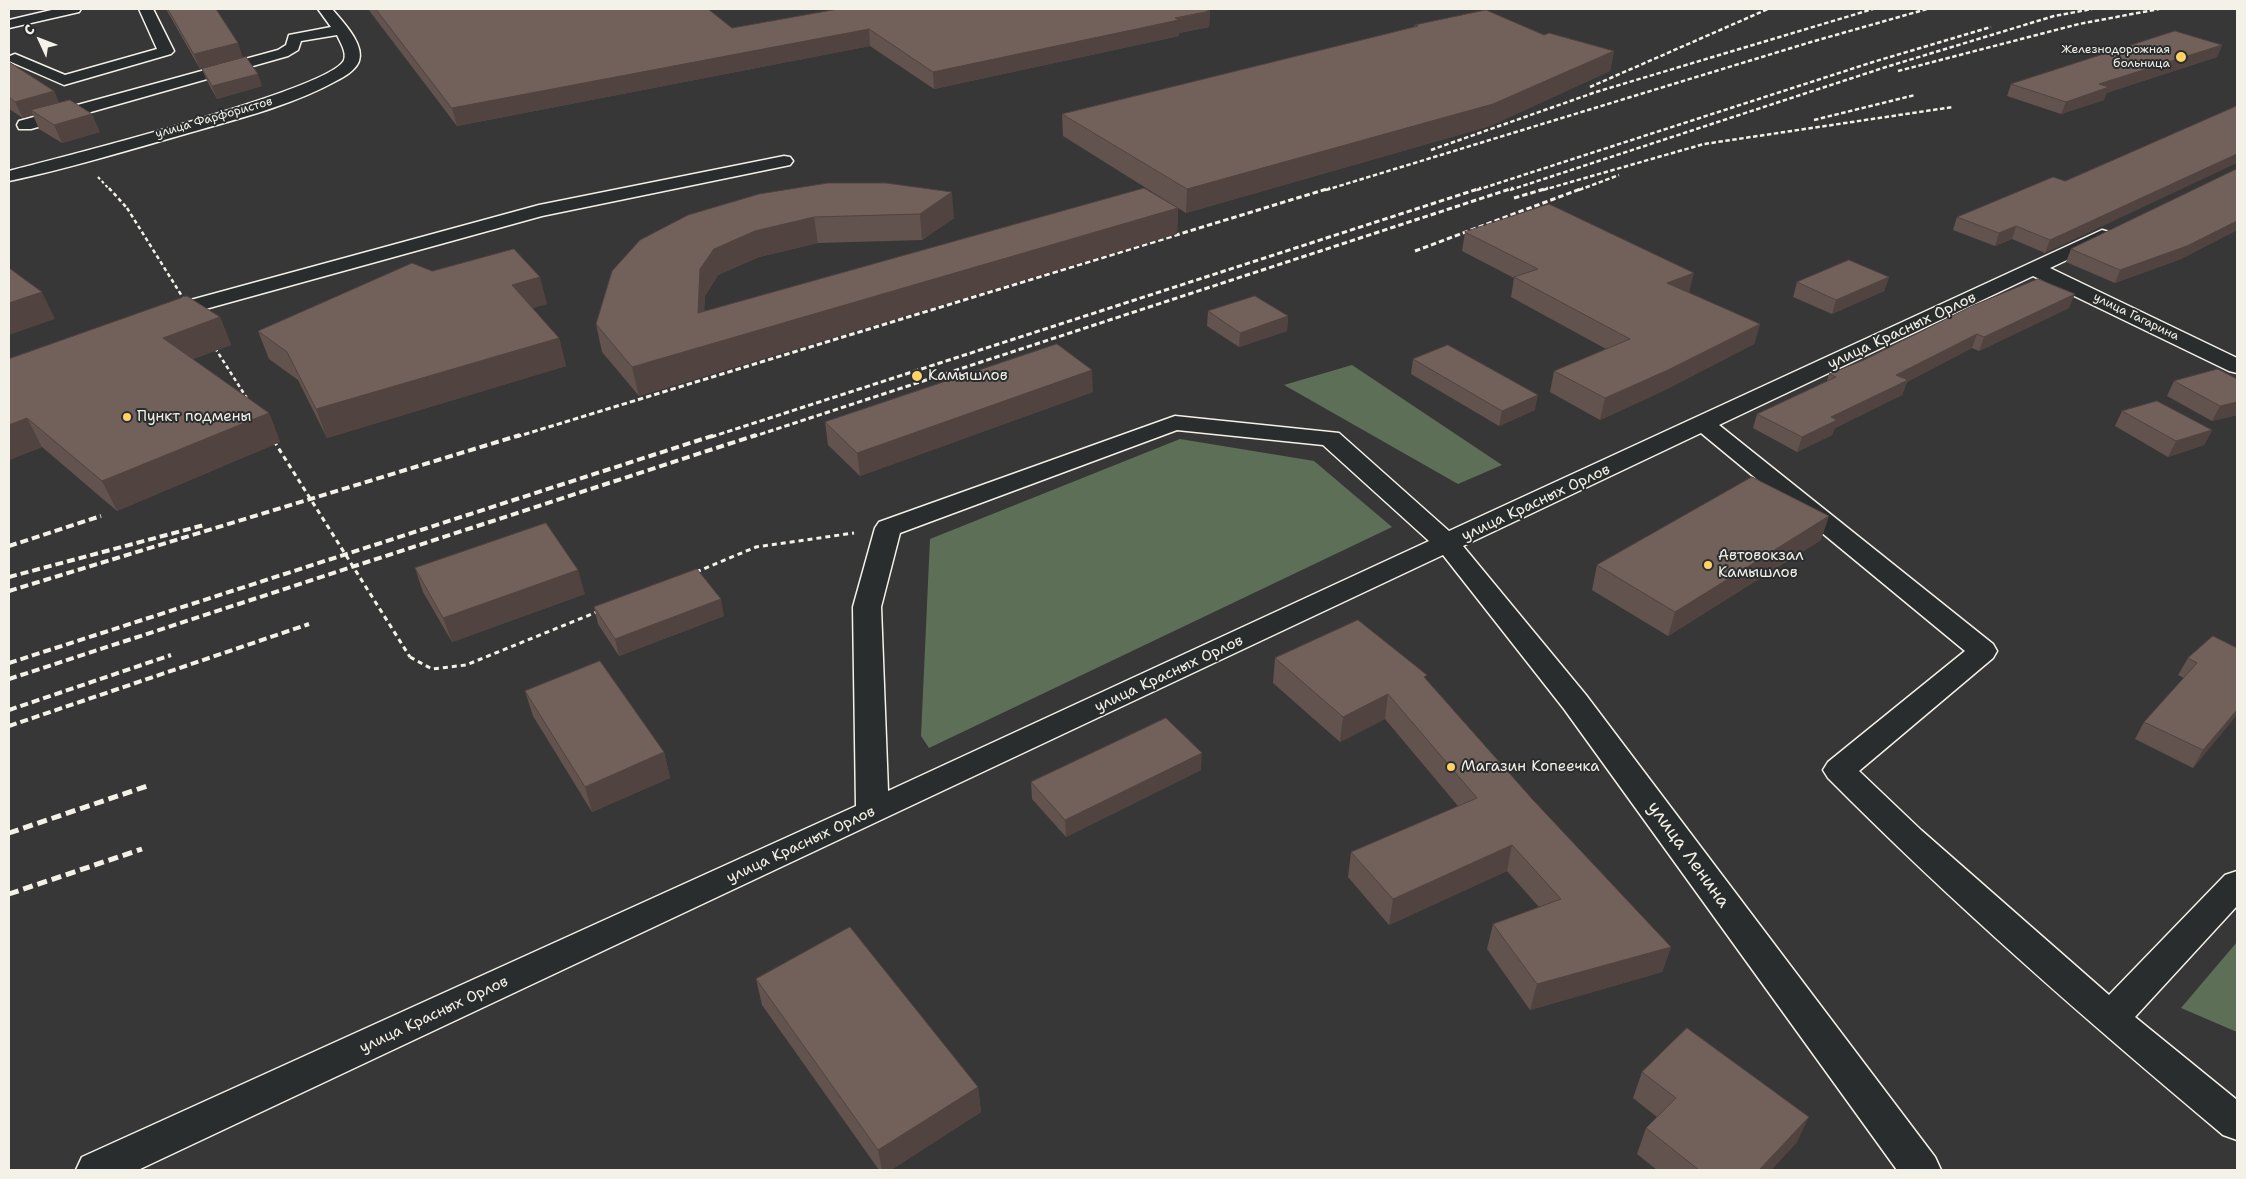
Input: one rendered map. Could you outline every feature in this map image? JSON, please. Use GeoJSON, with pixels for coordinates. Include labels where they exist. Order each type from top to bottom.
{"type":"FeatureCollection","features":[{"type":"Feature","properties":{"kind":"street"},"geometry":{"type":"LineString","coordinates":[[9,24],[74,9]]}},
{"type":"Feature","properties":{"kind":"street"},"geometry":{"type":"LineString","coordinates":[[15,59],[64,80],[166,51],[146,9]]}},
{"type":"Feature","properties":{"kind":"street","name":"улица Фарфористов"},"geometry":{"type":"LineString","coordinates":[[13,171],[255,107],[334,78],[350,65],[353,58],[352,48],[324,9]]}},
{"type":"Feature","properties":{"kind":"street"},"geometry":{"type":"LineString","coordinates":[[25,125],[283,53],[293,47],[294,38],[340,30]]}},
{"type":"Feature","properties":{"kind":"street"},"geometry":{"type":"LineString","coordinates":[[142,321],[179,309],[539,211],[784,161]]}},
{"type":"Feature","properties":{"kind":"street","name":"улица Красных Орлов"},"geometry":{"type":"LineString","coordinates":[[96,1170],[1448,544],[2035,269],[2114,230]]}},
{"type":"Feature","properties":{"kind":"street","name":"улица Гагарина"},"geometry":{"type":"LineString","coordinates":[[2035,269],[2237,366]]}},
{"type":"Feature","properties":{"kind":"street","name":"улица Ленина"},"geometry":{"type":"LineString","coordinates":[[888,528],[1176,423],[1330,438],[1448,544],[1575,702],[1921,1170]]}},
{"type":"Feature","properties":{"kind":"street"},"geometry":{"type":"LineString","coordinates":[[1704,424],[1983,651],[1839,770],[1909,839],[2110,1019],[2237,1123]]}},
{"type":"Feature","properties":{"kind":"street"},"geometry":{"type":"LineString","coordinates":[[872,812],[867,607],[888,528]]}},
{"type":"Feature","properties":{"kind":"street"},"geometry":{"type":"LineString","coordinates":[[2110,1019],[2237,884]]}},
{"type":"Feature","properties":{"kind":"path"},"geometry":{"type":"LineString","coordinates":[[127,208],[190,307]]}},
{"type":"Feature","properties":{"kind":"path"},"geometry":{"type":"LineString","coordinates":[[211,341],[252,407]]}},
{"type":"Feature","properties":{"kind":"path"},"geometry":{"type":"LineString","coordinates":[[273,440],[410,656],[432,669],[466,665],[602,610]]}},
{"type":"Feature","properties":{"kind":"path"},"geometry":{"type":"LineString","coordinates":[[693,573],[756,547],[888,528]]}},
{"type":"Feature","properties":{"kind":"green space"},"geometry":{"type":"Polygon","coordinates":[[[1352,365],[1502,465],[1458,484],[1284,385],[1352,365]]]}},
{"type":"Feature","properties":{"kind":"green space"},"geometry":{"type":"Polygon","coordinates":[[[1180,439],[1314,461],[1392,527],[929,748],[921,736],[930,539],[1180,439]]]}},
{"type":"Feature","properties":{"kind":"green space"},"geometry":{"type":"Polygon","coordinates":[[[2237,942],[2237,1032],[2181,1008],[2237,942]]]}},
{"type":"Feature","properties":{"kind":"building"},"geometry":{"type":"Polygon","coordinates":[[[168,9],[216,9],[238,43],[194,54],[168,9]]]}},
{"type":"Feature","properties":{"kind":"building"},"geometry":{"type":"Polygon","coordinates":[[[376,9],[708,9],[732,28],[838,9],[1205,9],[1210,11],[1175,18],[1179,20],[933,72],[869,29],[452,108],[376,9]]]}},
{"type":"Feature","properties":{"kind":"building"},"geometry":{"type":"Polygon","coordinates":[[[1486,10],[1544,35],[1549,33],[1614,51],[1493,104],[1187,189],[1062,114],[1418,26],[1415,25],[1486,10]]]}},
{"type":"Feature","properties":{"kind":"building"},"geometry":{"type":"Polygon","coordinates":[[[2175,31],[2222,45],[2099,84],[2109,87],[2066,102],[2011,84],[2175,31]]]}},
{"type":"Feature","properties":{"kind":"building"},"geometry":{"type":"Polygon","coordinates":[[[246,57],[258,74],[212,86],[202,69],[246,57]]]}},
{"type":"Feature","properties":{"kind":"building"},"geometry":{"type":"Polygon","coordinates":[[[9,62],[54,91],[15,102],[9,97],[9,62]]]}},
{"type":"Feature","properties":{"kind":"building"},"geometry":{"type":"Polygon","coordinates":[[[70,100],[92,114],[54,125],[31,110],[70,100]]]}},
{"type":"Feature","properties":{"kind":"building"},"geometry":{"type":"Polygon","coordinates":[[[2237,106],[2237,154],[2050,240],[2016,226],[1999,233],[1957,217],[2053,177],[2065,181],[2237,106]]]}},
{"type":"Feature","properties":{"kind":"building"},"geometry":{"type":"Polygon","coordinates":[[[2237,169],[2237,221],[2187,246],[2120,270],[2071,249],[2237,169]]]}},
{"type":"Feature","properties":{"kind":"building"},"geometry":{"type":"Polygon","coordinates":[[[828,183],[886,183],[952,192],[920,214],[814,217],[755,231],[714,249],[700,269],[698,313],[1144,188],[1178,208],[632,367],[596,324],[612,271],[640,240],[688,215],[759,194],[828,183]]]}},
{"type":"Feature","properties":{"kind":"building"},"geometry":{"type":"Polygon","coordinates":[[[1549,204],[1694,273],[1667,283],[1760,324],[1668,370],[1605,398],[1554,371],[1630,339],[1514,277],[1538,269],[1465,232],[1549,204]]]}},
{"type":"Feature","properties":{"kind":"building"},"geometry":{"type":"Polygon","coordinates":[[[514,249],[540,277],[512,285],[559,338],[316,409],[287,352],[258,331],[412,263],[432,271],[514,249]]]}},
{"type":"Feature","properties":{"kind":"building"},"geometry":{"type":"Polygon","coordinates":[[[1849,260],[1889,277],[1836,300],[1797,282],[1849,260]]]}},
{"type":"Feature","properties":{"kind":"building"},"geometry":{"type":"Polygon","coordinates":[[[9,268],[42,292],[9,303],[9,268]]]}},
{"type":"Feature","properties":{"kind":"building"},"geometry":{"type":"Polygon","coordinates":[[[2038,279],[2075,294],[1984,337],[1977,334],[1896,375],[1908,380],[1831,417],[1837,420],[1802,437],[1757,414],[1836,377],[1829,374],[1864,360],[1972,306],[2038,279]]]}},
{"type":"Feature","properties":{"kind":"building","name":"Пункт подмены"},"geometry":{"type":"Polygon","coordinates":[[[187,296],[220,317],[163,338],[269,413],[102,481],[27,418],[9,425],[9,359],[187,296]]]}},
{"type":"Feature","properties":{"kind":"building"},"geometry":{"type":"Polygon","coordinates":[[[1255,296],[1288,316],[1240,333],[1208,311],[1255,296]]]}},
{"type":"Feature","properties":{"kind":"building"},"geometry":{"type":"Polygon","coordinates":[[[1057,344],[1092,370],[857,453],[825,422],[1057,344]]]}},
{"type":"Feature","properties":{"kind":"building"},"geometry":{"type":"Polygon","coordinates":[[[1448,345],[1538,395],[1502,411],[1413,359],[1448,345]]]}},
{"type":"Feature","properties":{"kind":"building"},"geometry":{"type":"Polygon","coordinates":[[[2218,369],[2237,379],[2237,402],[2220,406],[2174,381],[2218,369]]]}},
{"type":"Feature","properties":{"kind":"building"},"geometry":{"type":"Polygon","coordinates":[[[2157,401],[2212,430],[2176,441],[2122,411],[2157,401]]]}},
{"type":"Feature","properties":{"kind":"building","name":"Автовокзал Камышлов"},"geometry":{"type":"Polygon","coordinates":[[[1752,477],[1829,516],[1675,612],[1597,565],[1752,477]]]}},
{"type":"Feature","properties":{"kind":"building"},"geometry":{"type":"Polygon","coordinates":[[[546,523],[578,570],[443,618],[415,568],[546,523]]]}},
{"type":"Feature","properties":{"kind":"building"},"geometry":{"type":"Polygon","coordinates":[[[697,569],[721,599],[615,639],[594,607],[697,569]]]}},
{"type":"Feature","properties":{"kind":"building"},"geometry":{"type":"Polygon","coordinates":[[[1358,620],[1427,675],[1424,677],[1533,800],[1671,947],[1537,984],[1493,924],[1561,899],[1512,845],[1393,899],[1351,852],[1477,798],[1388,694],[1343,717],[1275,658],[1358,620]]]}},
{"type":"Feature","properties":{"kind":"building"},"geometry":{"type":"Polygon","coordinates":[[[2213,636],[2237,648],[2237,710],[2203,750],[2144,722],[2197,663],[2188,658],[2213,636]]]}},
{"type":"Feature","properties":{"kind":"building"},"geometry":{"type":"Polygon","coordinates":[[[600,661],[664,752],[585,787],[525,691],[600,661]]]}},
{"type":"Feature","properties":{"kind":"building"},"geometry":{"type":"Polygon","coordinates":[[[1166,718],[1202,753],[1065,820],[1031,782],[1166,718]]]}},
{"type":"Feature","properties":{"kind":"building"},"geometry":{"type":"Polygon","coordinates":[[[850,927],[978,1087],[878,1150],[756,979],[850,927]]]}},
{"type":"Feature","properties":{"kind":"building"},"geometry":{"type":"Polygon","coordinates":[[[1687,1028],[1809,1117],[1759,1170],[1699,1170],[1646,1128],[1676,1098],[1642,1072],[1687,1028]]]}},
{"type":"Feature","properties":{"kind":"railway"},"geometry":{"type":"LineString","coordinates":[[1590,87],[1768,9]]}},
{"type":"Feature","properties":{"kind":"railway"},"geometry":{"type":"LineString","coordinates":[[1431,150],[1596,92],[1873,9]]}},
{"type":"Feature","properties":{"kind":"railway"},"geometry":{"type":"LineString","coordinates":[[1326,190],[1811,42],[1927,9]]}},
{"type":"Feature","properties":{"kind":"railway"},"geometry":{"type":"LineString","coordinates":[[1510,190],[1886,67],[2054,16],[2092,9]]}},
{"type":"Feature","properties":{"kind":"railway"},"geometry":{"type":"LineString","coordinates":[[1898,71],[2079,24],[2159,9]]}},
{"type":"Feature","properties":{"kind":"railway"},"geometry":{"type":"LineString","coordinates":[[1477,190],[1873,62],[1991,27]]}},
{"type":"Feature","properties":{"kind":"railway"},"geometry":{"type":"LineString","coordinates":[[1814,120],[1915,95]]}},
{"type":"Feature","properties":{"kind":"railway"},"geometry":{"type":"LineString","coordinates":[[1543,190],[1704,144],[1953,107]]}},
{"type":"Feature","properties":{"kind":"railway"},"geometry":{"type":"LineString","coordinates":[[1579,190],[1619,175]]}},
{"type":"Feature","properties":{"kind":"railway"},"geometry":{"type":"LineString","coordinates":[[516,437],[1330,188]]}},
{"type":"Feature","properties":{"kind":"railway"},"geometry":{"type":"LineString","coordinates":[[711,437],[1481,188]]}},
{"type":"Feature","properties":{"kind":"railway"},"geometry":{"type":"LineString","coordinates":[[752,437],[1513,188]]}},
{"type":"Feature","properties":{"kind":"railway"},"geometry":{"type":"LineString","coordinates":[[1514,198],[1548,188]]}},
{"type":"Feature","properties":{"kind":"railway"},"geometry":{"type":"LineString","coordinates":[[1415,251],[1583,188]]}},
{"type":"Feature","properties":{"kind":"railway"},"geometry":{"type":"LineString","coordinates":[[9,591],[520,435]]}},
{"type":"Feature","properties":{"kind":"railway"},"geometry":{"type":"LineString","coordinates":[[9,663],[715,435]]}},
{"type":"Feature","properties":{"kind":"railway"},"geometry":{"type":"LineString","coordinates":[[9,679],[756,435]]}},
{"type":"Feature","properties":{"kind":"railway"},"geometry":{"type":"LineString","coordinates":[[9,546],[101,516]]}},
{"type":"Feature","properties":{"kind":"railway"},"geometry":{"type":"LineString","coordinates":[[9,577],[204,525]]}},
{"type":"Feature","properties":{"kind":"railway"},"geometry":{"type":"LineString","coordinates":[[9,726],[309,624]]}},
{"type":"Feature","properties":{"kind":"railway"},"geometry":{"type":"LineString","coordinates":[[9,710],[171,655]]}},
{"type":"Feature","properties":{"kind":"railway"},"geometry":{"type":"LineString","coordinates":[[9,833],[150,785]]}},
{"type":"Feature","properties":{"kind":"railway"},"geometry":{"type":"LineString","coordinates":[[9,894],[142,849]]}},
{"type":"Feature","properties":{"kind":"place","name":"Железнодорожная больница"},"geometry":{"type":"Point","coordinates":[2181,57]}},
{"type":"Feature","properties":{"kind":"place","name":"Камышлов"},"geometry":{"type":"Point","coordinates":[917,376]}},
{"type":"Feature","properties":{"kind":"place","name":"Пункт подмены"},"geometry":{"type":"Point","coordinates":[127,417]}},
{"type":"Feature","properties":{"kind":"place","name":"Автовокзал Камышлов"},"geometry":{"type":"Point","coordinates":[1708,565]}},
{"type":"Feature","properties":{"kind":"place","name":"Магазин Копеечка"},"geometry":{"type":"Point","coordinates":[1451,767]}}]}
